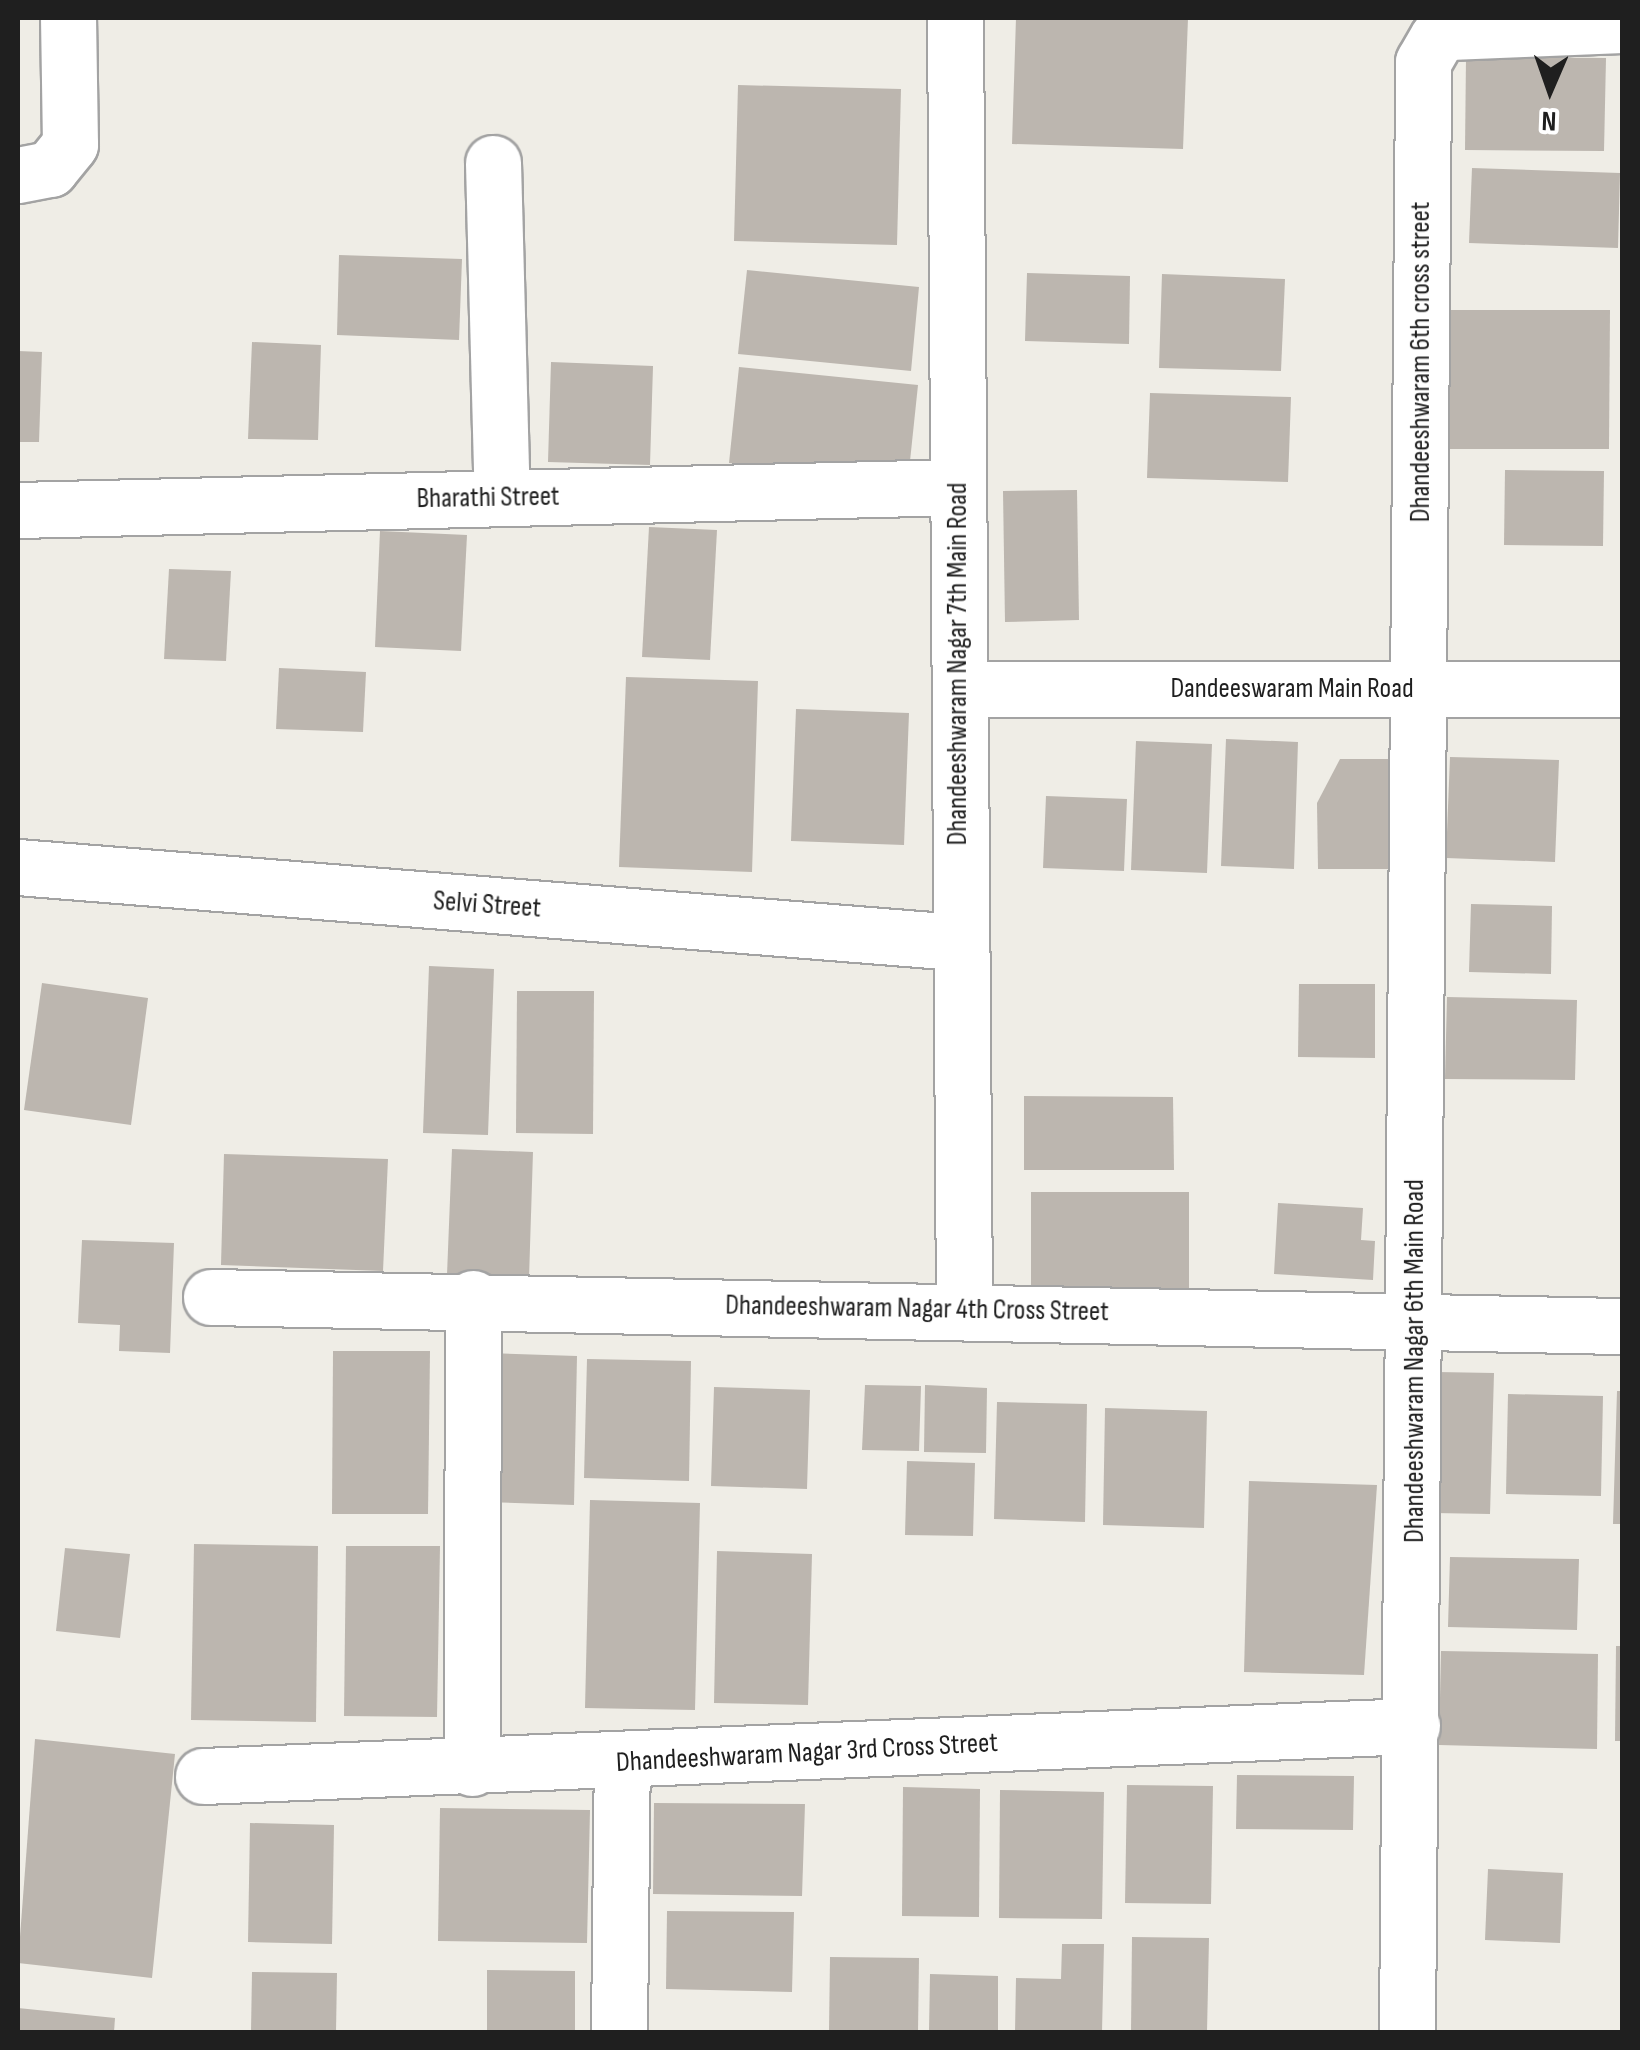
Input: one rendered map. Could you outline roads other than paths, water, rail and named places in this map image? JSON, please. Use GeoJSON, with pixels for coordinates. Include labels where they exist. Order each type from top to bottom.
{"type":"FeatureCollection","features":[{"type":"Feature","properties":{"kind":"street"},"geometry":{"type":"LineString","coordinates":[[18,175],[50,169],[70,144],[68,18]]}},
{"type":"Feature","properties":{"kind":"street","name":"Dhandeeshwaram Nagar 7th Main Road"},"geometry":{"type":"LineString","coordinates":[[955,18],[962,688],[957,942],[964,1310]]}},
{"type":"Feature","properties":{"kind":"street","name":"Dhandeeshwaram 6th cross street"},"geometry":{"type":"LineString","coordinates":[[1419,690],[1423,62],[1436,38],[1464,31],[1622,24]]}},
{"type":"Feature","properties":{"kind":"street"},"geometry":{"type":"LineString","coordinates":[[493,163],[502,498]]}},
{"type":"Feature","properties":{"kind":"street","name":"Bharathi Street"},"geometry":{"type":"LineString","coordinates":[[18,510],[958,488]]}},
{"type":"Feature","properties":{"kind":"street","name":"Dandeeswaram Main Road"},"geometry":{"type":"LineString","coordinates":[[962,688],[1622,690]]}},
{"type":"Feature","properties":{"kind":"street","name":"Dhandeeshwaram Nagar 6th Main Road"},"geometry":{"type":"LineString","coordinates":[[1408,2032],[1419,690]]}},
{"type":"Feature","properties":{"kind":"street","name":"Selvi Street"},"geometry":{"type":"LineString","coordinates":[[18,867],[957,942]]}},
{"type":"Feature","properties":{"kind":"street","name":"Dhandeeshwaram Nagar 4th Cross Street"},"geometry":{"type":"LineString","coordinates":[[211,1296],[473,1298],[1622,1326]]}},
{"type":"Feature","properties":{"kind":"street"},"geometry":{"type":"LineString","coordinates":[[472,1768],[473,1298]]}},
{"type":"Feature","properties":{"kind":"street","name":"Dhandeeshwaram Nagar 3rd Cross Street"},"geometry":{"type":"LineString","coordinates":[[203,1776],[472,1768],[1412,1726]]}},
{"type":"Feature","properties":{"kind":"street"},"geometry":{"type":"LineString","coordinates":[[619,2032],[622,1761]]}}]}
